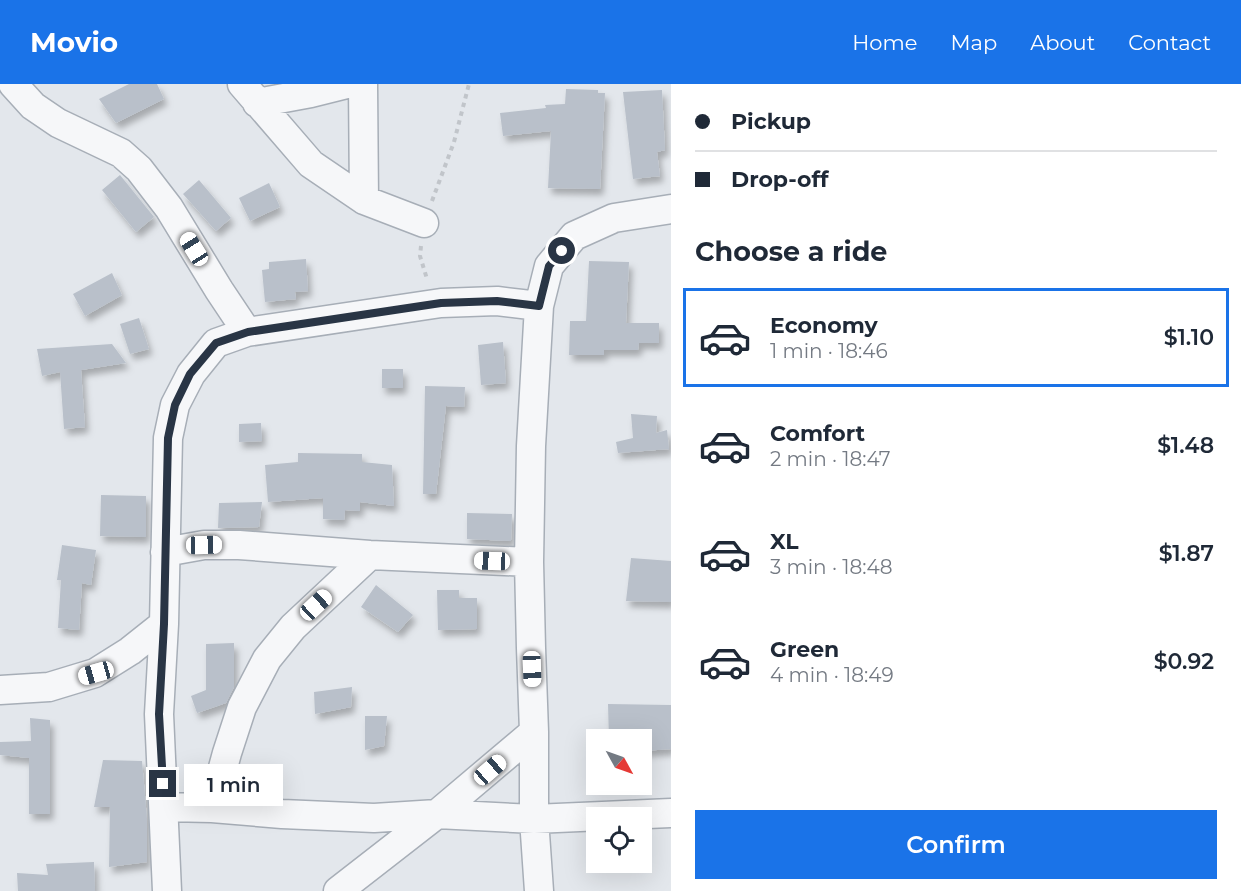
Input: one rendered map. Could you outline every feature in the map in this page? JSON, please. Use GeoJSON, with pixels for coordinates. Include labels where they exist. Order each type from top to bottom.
{"type":"FeatureCollection","features":[{"type":"Feature","properties":{"kind":"street"},"geometry":{"type":"LineString","coordinates":[[13,84],[33,106],[58,123],[121,153],[139,169],[169,208],[219,290],[248,332]]}},
{"type":"Feature","properties":{"kind":"street"},"geometry":{"type":"LineString","coordinates":[[250,93],[311,93],[347,84]]}},
{"type":"Feature","properties":{"kind":"street"},"geometry":{"type":"LineString","coordinates":[[363,84],[364,200]]}},
{"type":"Feature","properties":{"kind":"street"},"geometry":{"type":"LineString","coordinates":[[250,93],[311,164],[364,200],[424,224]]}},
{"type":"Feature","properties":{"kind":"street"},"geometry":{"type":"LineString","coordinates":[[539,891],[534,819],[529,562],[531,446],[539,306],[549,266],[574,237],[614,218],[671,208]]}},
{"type":"Feature","properties":{"kind":"street"},"geometry":{"type":"LineString","coordinates":[[166,889],[159,714],[164,624],[168,438],[175,405],[190,374],[216,343],[248,332],[441,303],[497,301],[539,306]]}},
{"type":"Feature","properties":{"kind":"street"},"geometry":{"type":"LineString","coordinates":[[165,552],[204,545],[239,545],[370,555],[529,562]]}},
{"type":"Feature","properties":{"kind":"street"},"geometry":{"type":"LineString","coordinates":[[212,808],[242,707],[267,659],[293,627],[370,555]]}},
{"type":"Feature","properties":{"kind":"street"},"geometry":{"type":"LineString","coordinates":[[0,690],[50,687],[96,673],[130,651],[164,624]]}},
{"type":"Feature","properties":{"kind":"street"},"geometry":{"type":"LineString","coordinates":[[338,891],[367,881],[437,814],[534,732]]}},
{"type":"Feature","properties":{"kind":"street"},"geometry":{"type":"LineString","coordinates":[[164,807],[363,817],[437,814],[534,819],[671,813]]}},
{"type":"Feature","properties":{"kind":"path"},"geometry":{"type":"LineString","coordinates":[[441,303],[428,284],[420,256],[424,224],[454,142],[469,84]]}},
{"type":"Feature","properties":{"kind":"building"},"geometry":{"type":"Polygon","coordinates":[[[129,84],[157,84],[164,99],[116,123],[99,99],[129,84]]]}},
{"type":"Feature","properties":{"kind":"building"},"geometry":{"type":"Polygon","coordinates":[[[566,89],[598,90],[598,93],[605,93],[600,189],[548,188],[551,131],[503,136],[500,113],[565,104],[566,89]]]}},
{"type":"Feature","properties":{"kind":"building"},"geometry":{"type":"Polygon","coordinates":[[[662,90],[665,150],[657,152],[660,176],[633,179],[623,92],[662,90]]]}},
{"type":"Feature","properties":{"kind":"building"},"geometry":{"type":"Polygon","coordinates":[[[120,175],[154,217],[136,232],[102,190],[120,175]]]}},
{"type":"Feature","properties":{"kind":"building"},"geometry":{"type":"Polygon","coordinates":[[[199,180],[231,218],[216,231],[183,194],[199,180]]]}},
{"type":"Feature","properties":{"kind":"building"},"geometry":{"type":"Polygon","coordinates":[[[269,183],[280,207],[250,221],[239,198],[269,183]]]}},
{"type":"Feature","properties":{"kind":"building"},"geometry":{"type":"Polygon","coordinates":[[[306,259],[308,291],[295,292],[296,299],[265,302],[262,270],[269,269],[269,262],[306,259]]]}},
{"type":"Feature","properties":{"kind":"building"},"geometry":{"type":"Polygon","coordinates":[[[589,261],[629,262],[626,323],[659,323],[659,343],[639,343],[638,350],[604,350],[604,355],[569,355],[570,321],[586,321],[589,261]]]}},
{"type":"Feature","properties":{"kind":"building"},"geometry":{"type":"Polygon","coordinates":[[[112,273],[122,295],[85,316],[73,294],[112,273]]]}},
{"type":"Feature","properties":{"kind":"building"},"geometry":{"type":"Polygon","coordinates":[[[139,318],[149,349],[130,354],[120,324],[139,318]]]}},
{"type":"Feature","properties":{"kind":"building"},"geometry":{"type":"Polygon","coordinates":[[[503,342],[506,383],[481,385],[478,345],[503,342]]]}},
{"type":"Feature","properties":{"kind":"building"},"geometry":{"type":"Polygon","coordinates":[[[112,344],[126,363],[81,370],[85,427],[64,429],[60,372],[42,376],[37,349],[112,344]]]}},
{"type":"Feature","properties":{"kind":"building"},"geometry":{"type":"Polygon","coordinates":[[[382,369],[403,369],[403,388],[382,388],[382,369]]]}},
{"type":"Feature","properties":{"kind":"building"},"geometry":{"type":"Polygon","coordinates":[[[425,386],[465,387],[464,407],[446,406],[436,494],[423,494],[425,386]]]}},
{"type":"Feature","properties":{"kind":"building"},"geometry":{"type":"Polygon","coordinates":[[[631,414],[657,416],[656,433],[667,430],[669,449],[618,453],[616,442],[633,438],[631,414]]]}},
{"type":"Feature","properties":{"kind":"building"},"geometry":{"type":"Polygon","coordinates":[[[261,423],[262,441],[239,442],[239,424],[261,423]]]}},
{"type":"Feature","properties":{"kind":"building"},"geometry":{"type":"Polygon","coordinates":[[[298,453],[362,454],[362,462],[392,465],[394,506],[360,502],[360,511],[345,510],[344,520],[323,519],[323,498],[268,502],[265,465],[298,462],[298,453]]]}},
{"type":"Feature","properties":{"kind":"building"},"geometry":{"type":"Polygon","coordinates":[[[101,495],[146,496],[146,537],[100,536],[101,495]]]}},
{"type":"Feature","properties":{"kind":"building"},"geometry":{"type":"Polygon","coordinates":[[[262,502],[259,527],[218,528],[219,503],[262,502]]]}},
{"type":"Feature","properties":{"kind":"building"},"geometry":{"type":"Polygon","coordinates":[[[467,513],[512,514],[511,541],[467,539],[467,513]]]}},
{"type":"Feature","properties":{"kind":"building"},"geometry":{"type":"Polygon","coordinates":[[[62,545],[96,550],[91,585],[82,583],[79,630],[58,628],[61,580],[57,580],[62,545]]]}},
{"type":"Feature","properties":{"kind":"building"},"geometry":{"type":"Polygon","coordinates":[[[631,558],[671,561],[671,602],[626,601],[631,558]]]}},
{"type":"Feature","properties":{"kind":"building"},"geometry":{"type":"Polygon","coordinates":[[[376,585],[413,615],[398,632],[361,607],[376,585]]]}},
{"type":"Feature","properties":{"kind":"building"},"geometry":{"type":"Polygon","coordinates":[[[437,590],[459,590],[459,598],[477,598],[477,629],[438,630],[437,590]]]}},
{"type":"Feature","properties":{"kind":"building"},"geometry":{"type":"Polygon","coordinates":[[[234,643],[234,687],[226,703],[197,713],[191,696],[206,690],[206,644],[234,643]]]}},
{"type":"Feature","properties":{"kind":"building"},"geometry":{"type":"Polygon","coordinates":[[[352,687],[351,707],[315,714],[314,692],[352,687]]]}},
{"type":"Feature","properties":{"kind":"building"},"geometry":{"type":"Polygon","coordinates":[[[608,704],[671,705],[671,749],[652,750],[652,729],[609,729],[608,704]]]}},
{"type":"Feature","properties":{"kind":"building"},"geometry":{"type":"Polygon","coordinates":[[[365,716],[387,716],[384,746],[365,750],[365,716]]]}},
{"type":"Feature","properties":{"kind":"building"},"geometry":{"type":"Polygon","coordinates":[[[30,718],[50,720],[50,814],[29,814],[29,758],[0,755],[0,742],[31,741],[30,718]]]}},
{"type":"Feature","properties":{"kind":"building"},"geometry":{"type":"Polygon","coordinates":[[[103,760],[142,761],[147,819],[147,862],[109,867],[110,807],[94,807],[103,760]]]}},
{"type":"Feature","properties":{"kind":"building"},"geometry":{"type":"Polygon","coordinates":[[[94,862],[95,891],[18,891],[17,873],[48,875],[46,864],[94,862]]]}},
{"type":"Feature","properties":{"kind":"route"},"geometry":{"type":"LineString","coordinates":[[163,784],[159,714],[164,624],[168,438],[175,405],[190,374],[216,343],[248,332],[441,303],[497,301],[539,306],[549,266],[562,251]]}}]}
